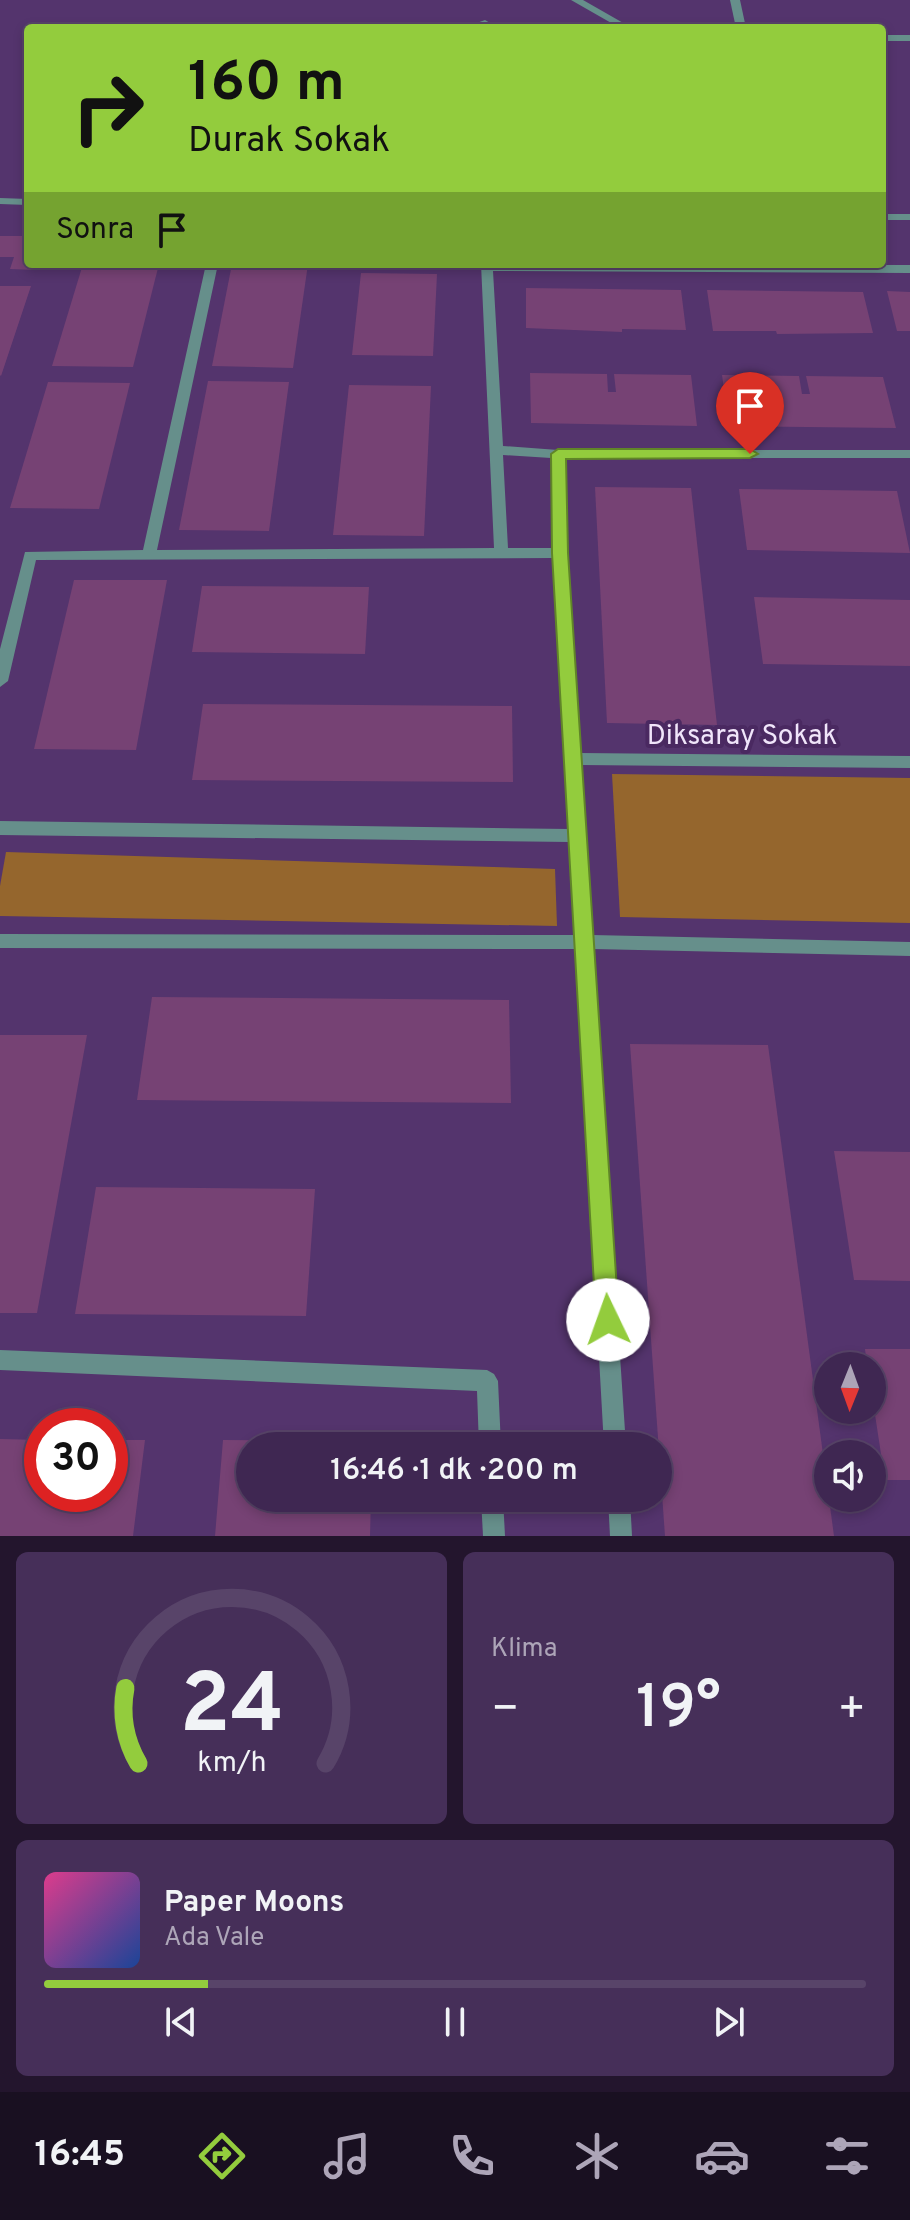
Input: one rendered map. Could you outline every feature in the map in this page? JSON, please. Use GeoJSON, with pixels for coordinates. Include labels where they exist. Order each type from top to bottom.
{"type":"FeatureCollection","features":[{"type":"Feature","properties":{"kind":"street"},"geometry":{"type":"LineString","coordinates":[[576,0],[620,24]]}},
{"type":"Feature","properties":{"kind":"street"},"geometry":{"type":"LineString","coordinates":[[735,0],[740,24]]}},
{"type":"Feature","properties":{"kind":"street"},"geometry":{"type":"LineString","coordinates":[[886,38],[910,38]]}},
{"type":"Feature","properties":{"kind":"street"},"geometry":{"type":"LineString","coordinates":[[0,201],[24,202]]}},
{"type":"Feature","properties":{"kind":"street"},"geometry":{"type":"LineString","coordinates":[[886,217],[910,217]]}},
{"type":"Feature","properties":{"kind":"street"},"geometry":{"type":"LineString","coordinates":[[149,554],[211,268]]}},
{"type":"Feature","properties":{"kind":"street"},"geometry":{"type":"LineString","coordinates":[[487,268],[501,552]]}},
{"type":"Feature","properties":{"kind":"street"},"geometry":{"type":"LineString","coordinates":[[769,268],[910,269]]}},
{"type":"Feature","properties":{"kind":"street"},"geometry":{"type":"LineString","coordinates":[[496,450],[558,454],[910,454]]}},
{"type":"Feature","properties":{"kind":"street"},"geometry":{"type":"LineString","coordinates":[[558,454],[560,553],[614,1432]]}},
{"type":"Feature","properties":{"kind":"street"},"geometry":{"type":"LineString","coordinates":[[0,681],[30,555],[560,553]]}},
{"type":"Feature","properties":{"kind":"street","name":"Diksaray Sokak"},"geometry":{"type":"LineString","coordinates":[[574,759],[910,762]]}},
{"type":"Feature","properties":{"kind":"street"},"geometry":{"type":"LineString","coordinates":[[0,828],[578,836]]}},
{"type":"Feature","properties":{"kind":"street"},"geometry":{"type":"LineString","coordinates":[[0,941],[584,942],[910,949]]}},
{"type":"Feature","properties":{"kind":"street"},"geometry":{"type":"LineString","coordinates":[[0,1360],[487,1381],[489,1432]]}},
{"type":"Feature","properties":{"kind":"street"},"geometry":{"type":"LineString","coordinates":[[493,1512],[494,1536]]}},
{"type":"Feature","properties":{"kind":"street"},"geometry":{"type":"LineString","coordinates":[[620,1512],[621,1536]]}},
{"type":"Feature","properties":{"kind":"shaded area"},"geometry":{"type":"Polygon","coordinates":[[[612,774],[910,778],[910,923],[620,917],[612,774]]]}},
{"type":"Feature","properties":{"kind":"shaded area"},"geometry":{"type":"Polygon","coordinates":[[[6,852],[555,869],[557,926],[0,916],[0,886],[6,852]]]}},
{"type":"Feature","properties":{"kind":"building"},"geometry":{"type":"Polygon","coordinates":[[[0,236],[24,236],[24,268],[37,268],[10,269],[14,257],[0,257],[0,236]]]}},
{"type":"Feature","properties":{"kind":"building"},"geometry":{"type":"Polygon","coordinates":[[[82,268],[158,268],[133,367],[52,366],[82,268]]]}},
{"type":"Feature","properties":{"kind":"building"},"geometry":{"type":"Polygon","coordinates":[[[231,268],[307,268],[293,368],[212,366],[231,268]]]}},
{"type":"Feature","properties":{"kind":"building"},"geometry":{"type":"Polygon","coordinates":[[[361,273],[437,274],[433,356],[352,355],[361,273]]]}},
{"type":"Feature","properties":{"kind":"building"},"geometry":{"type":"Polygon","coordinates":[[[0,286],[31,286],[1,376],[0,375],[0,286]]]}},
{"type":"Feature","properties":{"kind":"building"},"geometry":{"type":"Polygon","coordinates":[[[526,288],[681,290],[686,330],[622,329],[622,332],[526,328],[526,288]]]}},
{"type":"Feature","properties":{"kind":"building"},"geometry":{"type":"Polygon","coordinates":[[[707,290],[863,292],[873,333],[713,331],[707,290]]]}},
{"type":"Feature","properties":{"kind":"building"},"geometry":{"type":"Polygon","coordinates":[[[887,291],[910,292],[910,331],[897,331],[887,291]]]}},
{"type":"Feature","properties":{"kind":"building"},"geometry":{"type":"Polygon","coordinates":[[[530,373],[607,374],[608,392],[616,392],[614,374],[691,375],[697,426],[531,423],[530,373]]]}},
{"type":"Feature","properties":{"kind":"building"},"geometry":{"type":"Polygon","coordinates":[[[722,375],[799,376],[802,394],[810,394],[806,376],[883,377],[896,428],[729,426],[722,375]]]}},
{"type":"Feature","properties":{"kind":"building"},"geometry":{"type":"Polygon","coordinates":[[[208,381],[289,382],[269,531],[179,530],[208,381]]]}},
{"type":"Feature","properties":{"kind":"building"},"geometry":{"type":"Polygon","coordinates":[[[48,382],[130,383],[99,509],[10,508],[48,382]]]}},
{"type":"Feature","properties":{"kind":"building"},"geometry":{"type":"Polygon","coordinates":[[[349,385],[431,386],[424,536],[333,535],[349,385]]]}},
{"type":"Feature","properties":{"kind":"building"},"geometry":{"type":"Polygon","coordinates":[[[595,487],[691,488],[717,725],[607,723],[595,487]]]}},
{"type":"Feature","properties":{"kind":"building"},"geometry":{"type":"Polygon","coordinates":[[[739,489],[897,491],[910,553],[747,550],[739,489]]]}},
{"type":"Feature","properties":{"kind":"building"},"geometry":{"type":"Polygon","coordinates":[[[74,580],[167,580],[136,750],[34,749],[74,580]]]}},
{"type":"Feature","properties":{"kind":"building"},"geometry":{"type":"Polygon","coordinates":[[[202,586],[369,587],[365,654],[192,652],[202,586]]]}},
{"type":"Feature","properties":{"kind":"building"},"geometry":{"type":"Polygon","coordinates":[[[754,597],[910,600],[910,666],[763,664],[754,597]]]}},
{"type":"Feature","properties":{"kind":"building"},"geometry":{"type":"Polygon","coordinates":[[[203,704],[512,706],[513,782],[192,780],[203,704]]]}},
{"type":"Feature","properties":{"kind":"building"},"geometry":{"type":"Polygon","coordinates":[[[152,997],[509,1000],[511,1103],[137,1100],[152,997]]]}},
{"type":"Feature","properties":{"kind":"building"},"geometry":{"type":"Polygon","coordinates":[[[0,1035],[87,1035],[37,1313],[0,1313],[0,1035]]]}},
{"type":"Feature","properties":{"kind":"building"},"geometry":{"type":"Polygon","coordinates":[[[630,1044],[768,1045],[814,1387],[814,1424],[819,1424],[821,1440],[814,1440],[814,1512],[831,1512],[834,1536],[665,1536],[663,1512],[672,1512],[672,1432],[658,1432],[630,1044]]]}},
{"type":"Feature","properties":{"kind":"building"},"geometry":{"type":"Polygon","coordinates":[[[834,1151],[910,1152],[910,1281],[854,1280],[834,1151]]]}},
{"type":"Feature","properties":{"kind":"building"},"geometry":{"type":"Polygon","coordinates":[[[96,1187],[315,1189],[306,1316],[75,1314],[96,1187]]]}},
{"type":"Feature","properties":{"kind":"building"},"geometry":{"type":"Polygon","coordinates":[[[865,1349],[910,1349],[910,1480],[886,1480],[886,1440],[879,1440],[876,1424],[886,1424],[886,1352],[865,1352],[865,1349]]]}},
{"type":"Feature","properties":{"kind":"building"},"geometry":{"type":"Polygon","coordinates":[[[0,1439],[24,1440],[24,1512],[128,1512],[128,1440],[145,1440],[133,1536],[0,1536],[0,1439]]]}},
{"type":"Feature","properties":{"kind":"building"},"geometry":{"type":"Polygon","coordinates":[[[223,1440],[236,1440],[236,1512],[371,1512],[370,1536],[215,1536],[223,1440]]]}},
{"type":"Feature","properties":{"kind":"route"},"geometry":{"type":"LineString","coordinates":[[608,1320],[560,553],[558,454],[750,454]]}}]}
